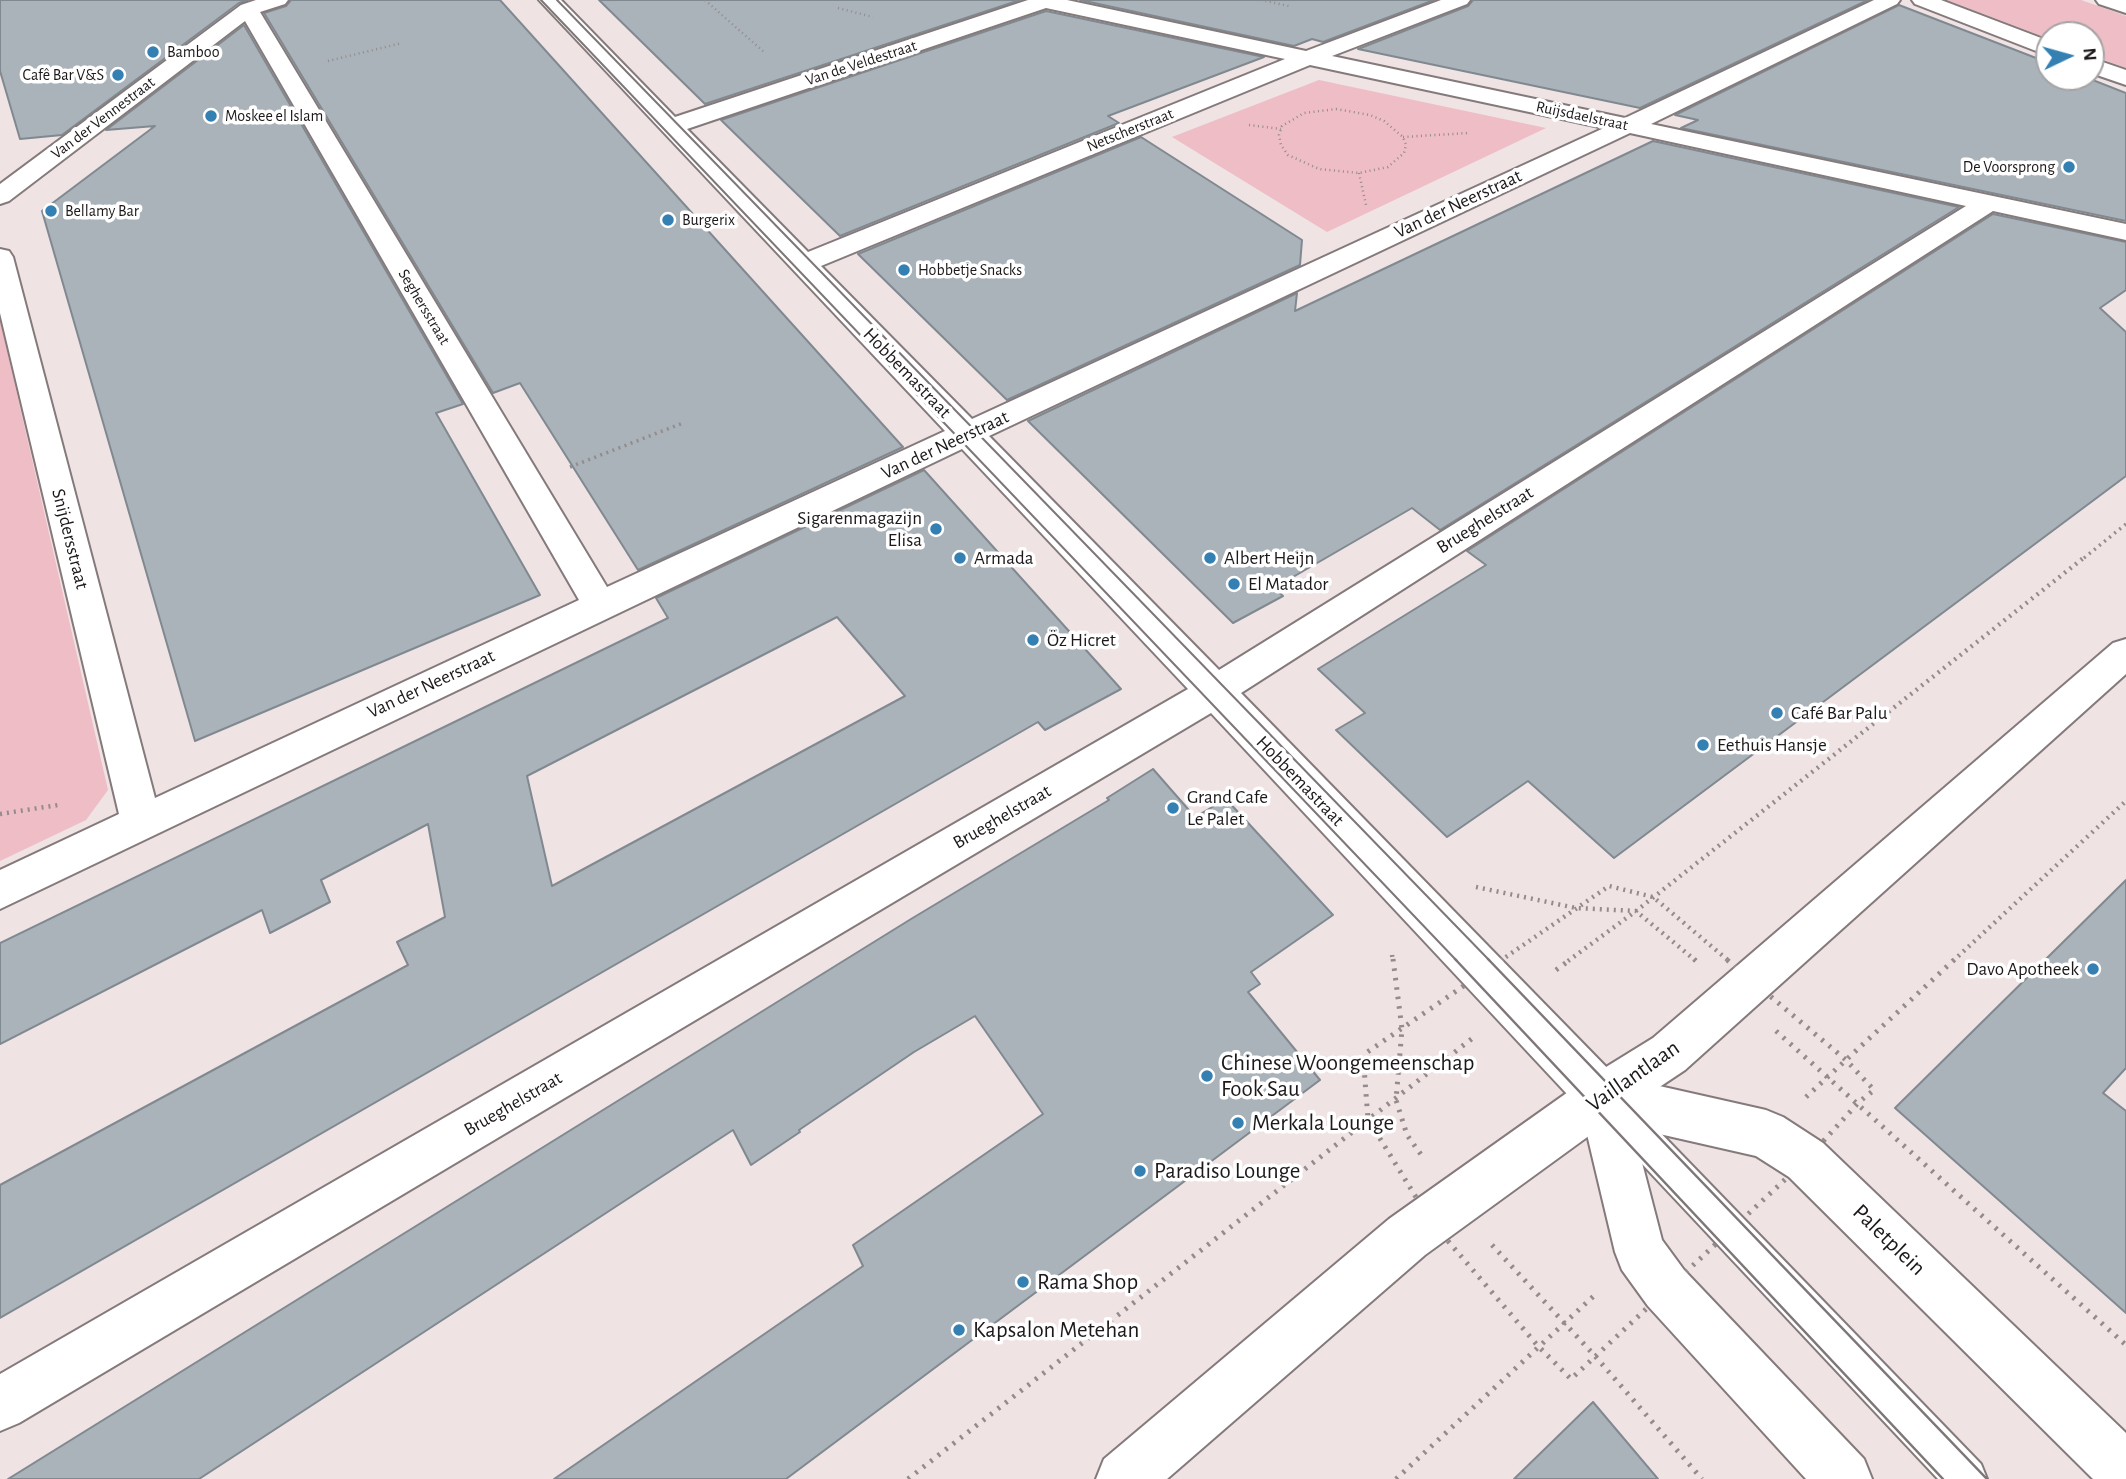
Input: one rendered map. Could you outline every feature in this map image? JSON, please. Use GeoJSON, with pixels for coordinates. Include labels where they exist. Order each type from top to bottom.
{"type":"FeatureCollection","features":[{"type":"Feature","properties":{"kind":"street","name":"Van der Vennestraat"},"geometry":{"type":"LineString","coordinates":[[1,195],[248,9],[278,0]]}},
{"type":"Feature","properties":{"kind":"street","name":"Hobbemastraat"},"geometry":{"type":"LineString","coordinates":[[549,0],[1602,1097]]}},
{"type":"Feature","properties":{"kind":"street","name":"Netscherstraat"},"geometry":{"type":"LineString","coordinates":[[802,264],[1307,58],[1460,0]]}},
{"type":"Feature","properties":{"kind":"street","name":"Van der Neerstraat"},"geometry":{"type":"LineString","coordinates":[[0,890],[600,605],[1627,126],[1890,0]]}},
{"type":"Feature","properties":{"kind":"street"},"geometry":{"type":"LineString","coordinates":[[1922,0],[2035,44]]}},
{"type":"Feature","properties":{"kind":"street"},"geometry":{"type":"LineString","coordinates":[[2106,0],[2126,7]]}},
{"type":"Feature","properties":{"kind":"street","name":"Van de Veldestraat"},"geometry":{"type":"LineString","coordinates":[[671,125],[1045,1]]}},
{"type":"Feature","properties":{"kind":"street","name":"Ruijsdaelstraat"},"geometry":{"type":"LineString","coordinates":[[1045,1],[2126,232]]}},
{"type":"Feature","properties":{"kind":"street","name":"Seghersstraat"},"geometry":{"type":"LineString","coordinates":[[248,9],[600,605]]}},
{"type":"Feature","properties":{"kind":"street"},"geometry":{"type":"LineString","coordinates":[[2105,70],[2126,78]]}},
{"type":"Feature","properties":{"kind":"street","name":"Brueghelstraat"},"geometry":{"type":"LineString","coordinates":[[0,1404],[1214,691],[1988,203]]}},
{"type":"Feature","properties":{"kind":"street","name":"Snijdersstraat"},"geometry":{"type":"LineString","coordinates":[[0,257],[141,822]]}},
{"type":"Feature","properties":{"kind":"street","name":"Vaillantlaan"},"geometry":{"type":"LineString","coordinates":[[1124,1479],[1407,1237],[1602,1097],[1669,1054],[2126,653]]}},
{"type":"Feature","properties":{"kind":"street"},"geometry":{"type":"LineString","coordinates":[[1602,1097],[1640,1252],[1666,1288],[1844,1479]]}},
{"type":"Feature","properties":{"kind":"street","name":"Paletplein"},"geometry":{"type":"LineString","coordinates":[[1602,1097],[1766,1134],[1806,1160],[2126,1472]]}},
{"type":"Feature","properties":{"kind":"lane"},"geometry":{"type":"LineString","coordinates":[[1602,1097],[1966,1479]]}},
{"type":"Feature","properties":{"kind":"path"},"geometry":{"type":"LineString","coordinates":[[705,0],[800,83]]}},
{"type":"Feature","properties":{"kind":"path"},"geometry":{"type":"LineString","coordinates":[[1261,0],[1289,6]]}},
{"type":"Feature","properties":{"kind":"path"},"geometry":{"type":"LineString","coordinates":[[279,63],[299,58],[305,66],[402,43]]}},
{"type":"Feature","properties":{"kind":"path"},"geometry":{"type":"LineString","coordinates":[[1319,110],[1344,110],[1370,115],[1395,128],[1406,145],[1404,153],[1388,167],[1374,171],[1338,173],[1318,169],[1288,155],[1281,145],[1279,135],[1282,126],[1291,118],[1319,110]]}},
{"type":"Feature","properties":{"kind":"path"},"geometry":{"type":"LineString","coordinates":[[529,483],[683,424]]}},
{"type":"Feature","properties":{"kind":"path"},"geometry":{"type":"LineString","coordinates":[[1766,1134],[2126,801]]}},
{"type":"Feature","properties":{"kind":"path"},"geometry":{"type":"LineString","coordinates":[[1471,886],[1576,908],[1636,911],[1828,1076],[2126,1345]]}},
{"type":"Feature","properties":{"kind":"path"},"geometry":{"type":"LineString","coordinates":[[1391,949],[1402,1029],[1396,1100],[1407,1135],[1453,1202],[1702,1479]]}},
{"type":"Feature","properties":{"kind":"path"},"geometry":{"type":"LineString","coordinates":[[1396,1479],[1640,1252]]}},
{"type":"Feature","properties":{"kind":"shaded area"},"geometry":{"type":"Polygon","coordinates":[[[1947,0],[2081,0],[2126,16],[2126,68],[2105,60],[2105,21],[2035,21],[2035,34],[1947,0]]]}},
{"type":"Feature","properties":{"kind":"shaded area"},"geometry":{"type":"Polygon","coordinates":[[[1319,80],[1546,128],[1327,232],[1172,137],[1319,80]]]}},
{"type":"Feature","properties":{"kind":"shaded area"},"geometry":{"type":"Polygon","coordinates":[[[0,320],[108,790],[86,820],[0,861],[0,320]]]}},
{"type":"Feature","properties":{"kind":"building"},"geometry":{"type":"Polygon","coordinates":[[[0,0],[248,0],[239,3],[62,135],[20,139],[0,71],[0,0]]]}},
{"type":"Feature","properties":{"kind":"building"},"geometry":{"type":"Polygon","coordinates":[[[291,0],[500,0],[903,447],[638,570],[520,383],[493,393],[264,13],[286,6],[291,0]]]}},
{"type":"Feature","properties":{"kind":"building"},"geometry":{"type":"Polygon","coordinates":[[[599,0],[1020,0],[705,104],[599,0]]]}},
{"type":"Feature","properties":{"kind":"building"},"geometry":{"type":"Polygon","coordinates":[[[1080,0],[1434,0],[1323,42],[1312,39],[1294,46],[1080,0]]]}},
{"type":"Feature","properties":{"kind":"building"},"geometry":{"type":"Polygon","coordinates":[[[1473,0],[1868,0],[1640,108],[1358,49],[1468,6],[1473,0]]]}},
{"type":"Feature","properties":{"kind":"building"},"geometry":{"type":"Polygon","coordinates":[[[1899,5],[2035,58],[2035,91],[2105,91],[2105,85],[2126,93],[2126,221],[1681,128],[1698,120],[1675,115],[1899,5]]]}},
{"type":"Feature","properties":{"kind":"building"},"geometry":{"type":"Polygon","coordinates":[[[1046,11],[1264,57],[1108,116],[1119,123],[840,236],[721,120],[1046,11]]]}},
{"type":"Feature","properties":{"kind":"building"},"geometry":{"type":"Polygon","coordinates":[[[244,25],[463,404],[436,413],[540,595],[195,741],[42,211],[155,126],[106,130],[244,25]]]}},
{"type":"Feature","properties":{"kind":"building"},"geometry":{"type":"Polygon","coordinates":[[[1141,137],[1302,240],[1300,265],[1007,400],[858,254],[1141,137]]]}},
{"type":"Feature","properties":{"kind":"building"},"geometry":{"type":"Polygon","coordinates":[[[1653,141],[1959,207],[1440,530],[1412,508],[1274,588],[1283,596],[1233,623],[1028,421],[1297,293],[1295,311],[1653,141]]]}},
{"type":"Feature","properties":{"kind":"building"},"geometry":{"type":"Polygon","coordinates":[[[1993,214],[2126,242],[2126,290],[2100,308],[2126,332],[2126,476],[1614,858],[1528,781],[1447,837],[1336,730],[1365,713],[1318,669],[1486,565],[1467,551],[1993,214]]]}},
{"type":"Feature","properties":{"kind":"building"},"geometry":{"type":"Polygon","coordinates":[[[924,470],[1121,689],[1045,730],[1038,722],[0,1318],[0,1185],[408,965],[397,942],[445,917],[428,824],[321,880],[330,902],[270,933],[262,910],[0,1044],[0,943],[668,618],[656,598],[924,470]],[[837,617],[527,776],[552,886],[905,696],[837,617]]]}},
{"type":"Feature","properties":{"kind":"building"},"geometry":{"type":"Polygon","coordinates":[[[1153,769],[1195,817],[1226,799],[1333,915],[1251,972],[1260,984],[1248,992],[1320,1080],[786,1479],[554,1479],[863,1266],[853,1245],[1043,1114],[975,1016],[914,1052],[751,1165],[733,1130],[199,1479],[8,1479],[911,919],[1109,800],[1107,798],[1153,769]]]}},
{"type":"Feature","properties":{"kind":"building"},"geometry":{"type":"Polygon","coordinates":[[[2126,880],[2126,1068],[2103,1093],[2126,1111],[2126,1313],[1895,1108],[2126,880]]]}},
{"type":"Feature","properties":{"kind":"building"},"geometry":{"type":"Polygon","coordinates":[[[1593,1402],[1658,1479],[1514,1479],[1593,1402]]]}},
{"type":"Feature","properties":{"kind":"tram line"},"geometry":{"type":"LineString","coordinates":[[541,0],[1457,961]]}},
{"type":"Feature","properties":{"kind":"tram line"},"geometry":{"type":"LineString","coordinates":[[557,0],[1490,961]]}},
{"type":"Feature","properties":{"kind":"tram line"},"geometry":{"type":"LineString","coordinates":[[1455,959],[1943,1479]]}},
{"type":"Feature","properties":{"kind":"tram line"},"geometry":{"type":"LineString","coordinates":[[1488,959],[1987,1479]]}},
{"type":"Feature","properties":{"kind":"place","name":"Bamboo"},"geometry":{"type":"Point","coordinates":[153,52]}},
{"type":"Feature","properties":{"kind":"place","name":"Cafê Bar V&S"},"geometry":{"type":"Point","coordinates":[118,75]}},
{"type":"Feature","properties":{"kind":"place","name":"Moskee el Islam"},"geometry":{"type":"Point","coordinates":[211,116]}},
{"type":"Feature","properties":{"kind":"place","name":"De Voorsprong"},"geometry":{"type":"Point","coordinates":[2069,167]}},
{"type":"Feature","properties":{"kind":"place","name":"Bellamy Bar"},"geometry":{"type":"Point","coordinates":[51,211]}},
{"type":"Feature","properties":{"kind":"place","name":"Burgerix"},"geometry":{"type":"Point","coordinates":[668,220]}},
{"type":"Feature","properties":{"kind":"place","name":"Hobbetje Snacks"},"geometry":{"type":"Point","coordinates":[904,270]}},
{"type":"Feature","properties":{"kind":"place","name":"Sigarenmagazijn Elisa"},"geometry":{"type":"Point","coordinates":[936,529]}},
{"type":"Feature","properties":{"kind":"place","name":"Armada"},"geometry":{"type":"Point","coordinates":[960,558]}},
{"type":"Feature","properties":{"kind":"place","name":"Albert Heijn"},"geometry":{"type":"Point","coordinates":[1210,558]}},
{"type":"Feature","properties":{"kind":"place","name":"El Matador"},"geometry":{"type":"Point","coordinates":[1234,584]}},
{"type":"Feature","properties":{"kind":"place","name":"Öz Hicret"},"geometry":{"type":"Point","coordinates":[1033,640]}},
{"type":"Feature","properties":{"kind":"place","name":"Café Bar Palu"},"geometry":{"type":"Point","coordinates":[1777,713]}},
{"type":"Feature","properties":{"kind":"place","name":"Eethuis Hansje"},"geometry":{"type":"Point","coordinates":[1703,745]}},
{"type":"Feature","properties":{"kind":"place","name":"Grand Cafe Le Palet"},"geometry":{"type":"Point","coordinates":[1173,808]}},
{"type":"Feature","properties":{"kind":"place","name":"Davo Apotheek"},"geometry":{"type":"Point","coordinates":[2093,969]}},
{"type":"Feature","properties":{"kind":"place","name":"Chinese Woongemeenschap Fook Sau"},"geometry":{"type":"Point","coordinates":[1207,1076]}},
{"type":"Feature","properties":{"kind":"place","name":"Merkala Lounge"},"geometry":{"type":"Point","coordinates":[1238,1123]}},
{"type":"Feature","properties":{"kind":"place","name":"Paradiso Lounge"},"geometry":{"type":"Point","coordinates":[1140,1171]}},
{"type":"Feature","properties":{"kind":"place","name":"Rama Shop"},"geometry":{"type":"Point","coordinates":[1023,1282]}},
{"type":"Feature","properties":{"kind":"place","name":"Kapsalon Metehan"},"geometry":{"type":"Point","coordinates":[959,1330]}}]}
